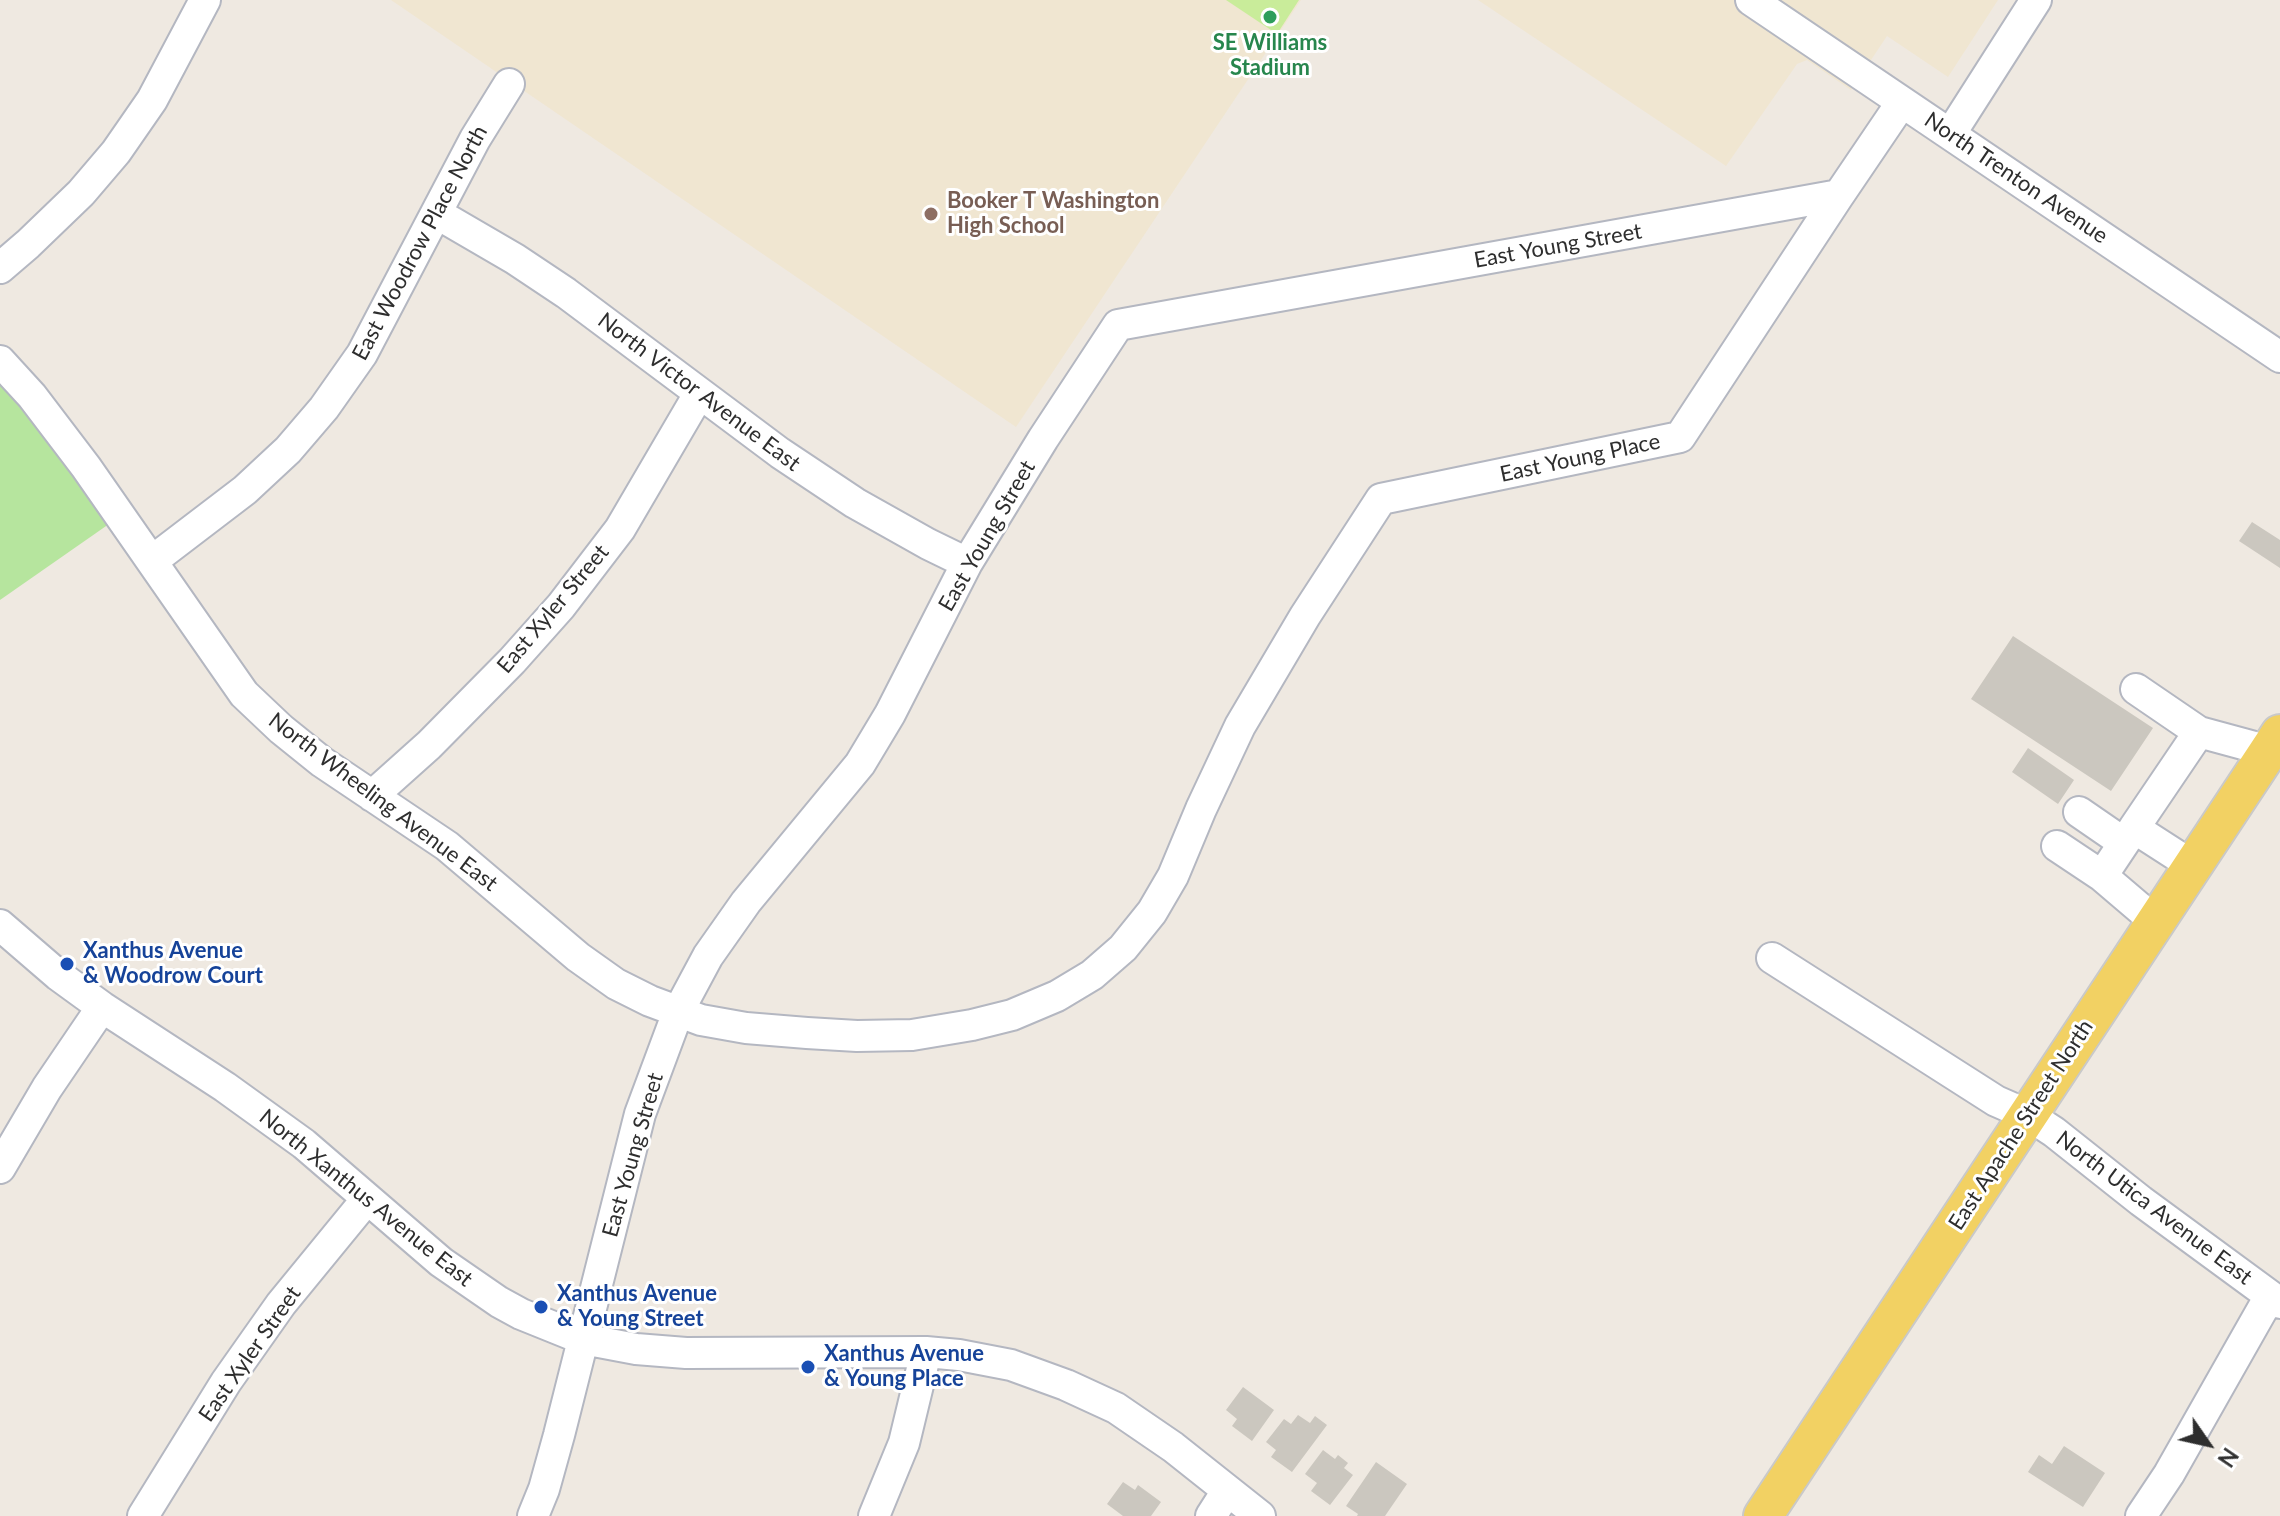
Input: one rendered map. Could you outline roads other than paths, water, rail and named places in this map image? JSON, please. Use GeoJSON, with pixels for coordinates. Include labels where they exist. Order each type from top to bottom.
{"type":"FeatureCollection","features":[{"type":"Feature","properties":{"kind":"main road","name":"East Apache Street North"},"geometry":{"type":"LineString","coordinates":[[1763,1516],[2274,742]]}},
{"type":"Feature","properties":{"kind":"street"},"geometry":{"type":"LineString","coordinates":[[0,268],[81,193],[116,152],[152,100],[205,0]]}},
{"type":"Feature","properties":{"kind":"street","name":"North Trenton Avenue"},"geometry":{"type":"LineString","coordinates":[[1751,0],[2280,357]]}},
{"type":"Feature","properties":{"kind":"street"},"geometry":{"type":"LineString","coordinates":[[1951,133],[2036,0]]}},
{"type":"Feature","properties":{"kind":"street","name":"East Woodrow Place North"},"geometry":{"type":"LineString","coordinates":[[152,561],[245,490],[288,450],[324,408],[362,354],[475,139],[509,84]]}},
{"type":"Feature","properties":{"kind":"street"},"geometry":{"type":"LineString","coordinates":[[1839,195],[1902,102]]}},
{"type":"Feature","properties":{"kind":"street","name":"East Young Street"},"geometry":{"type":"LineString","coordinates":[[533,1516],[544,1489],[640,1114],[678,1012],[708,956],[746,902],[860,764],[890,714],[967,563],[1118,325],[1839,195]]}},
{"type":"Feature","properties":{"kind":"street","name":"East Young Place"},"geometry":{"type":"LineString","coordinates":[[1305,616],[1381,499],[1680,437],[1839,195]]}},
{"type":"Feature","properties":{"kind":"street","name":"North Victor Avenue East"},"geometry":{"type":"LineString","coordinates":[[436,213],[553,285],[626,336],[780,453],[855,503],[967,563]]}},
{"type":"Feature","properties":{"kind":"street","name":"North Wheeling Avenue East"},"geometry":{"type":"LineString","coordinates":[[0,361],[32,396],[86,467],[244,694],[281,729],[322,762],[447,846],[578,957],[616,984],[701,1020],[746,1028],[857,1036],[912,1035],[1012,1015],[1057,996],[1092,975],[1123,948],[1159,900],[1173,876],[1240,726],[1305,616]]}},
{"type":"Feature","properties":{"kind":"street","name":"East Xyler Street"},"geometry":{"type":"LineString","coordinates":[[372,796],[429,745],[561,606],[620,529],[699,394]]}},
{"type":"Feature","properties":{"kind":"street"},"geometry":{"type":"LineString","coordinates":[[2136,689],[2199,732],[2274,742]]}},
{"type":"Feature","properties":{"kind":"street"},"geometry":{"type":"LineString","coordinates":[[2102,876],[2199,732]]}},
{"type":"Feature","properties":{"kind":"street"},"geometry":{"type":"LineString","coordinates":[[2079,812],[2193,866]]}},
{"type":"Feature","properties":{"kind":"street"},"geometry":{"type":"LineString","coordinates":[[2057,846],[2102,876],[2156,922]]}},
{"type":"Feature","properties":{"kind":"street","name":"North Xanthus Avenue East"},"geometry":{"type":"LineString","coordinates":[[0,925],[58,975],[102,1007],[225,1087],[291,1135],[441,1262],[499,1302],[543,1324],[583,1339],[636,1349],[686,1353],[926,1352],[1011,1365],[1116,1408],[1173,1447],[1219,1504],[1260,1516]]}},
{"type":"Feature","properties":{"kind":"street","name":"North Utica Avenue East"},"geometry":{"type":"LineString","coordinates":[[1772,958],[1996,1101],[2028,1115],[2054,1132],[2275,1300]]}},
{"type":"Feature","properties":{"kind":"street"},"geometry":{"type":"LineString","coordinates":[[0,1168],[47,1088],[102,1007]]}},
{"type":"Feature","properties":{"kind":"street","name":"East Xyler Street"},"geometry":{"type":"LineString","coordinates":[[143,1516],[226,1382],[281,1304],[367,1199]]}},
{"type":"Feature","properties":{"kind":"street"},"geometry":{"type":"LineString","coordinates":[[2141,1516],[2275,1300]]}},
{"type":"Feature","properties":{"kind":"street"},"geometry":{"type":"LineString","coordinates":[[874,1516],[904,1443],[926,1352]]}},
{"type":"Feature","properties":{"kind":"place","name":"SE Williams Stadium"},"geometry":{"type":"Point","coordinates":[1270,17]}},
{"type":"Feature","properties":{"kind":"place","name":"Booker T Washington High School"},"geometry":{"type":"Point","coordinates":[931,214]}},
{"type":"Feature","properties":{"kind":"place","name":"Xanthus Avenue & Woodrow Court"},"geometry":{"type":"Point","coordinates":[67,964]}},
{"type":"Feature","properties":{"kind":"place","name":"Xanthus Avenue & Young Street"},"geometry":{"type":"Point","coordinates":[541,1307]}},
{"type":"Feature","properties":{"kind":"place","name":"Xanthus Avenue & Young Place"},"geometry":{"type":"Point","coordinates":[808,1367]}}]}
